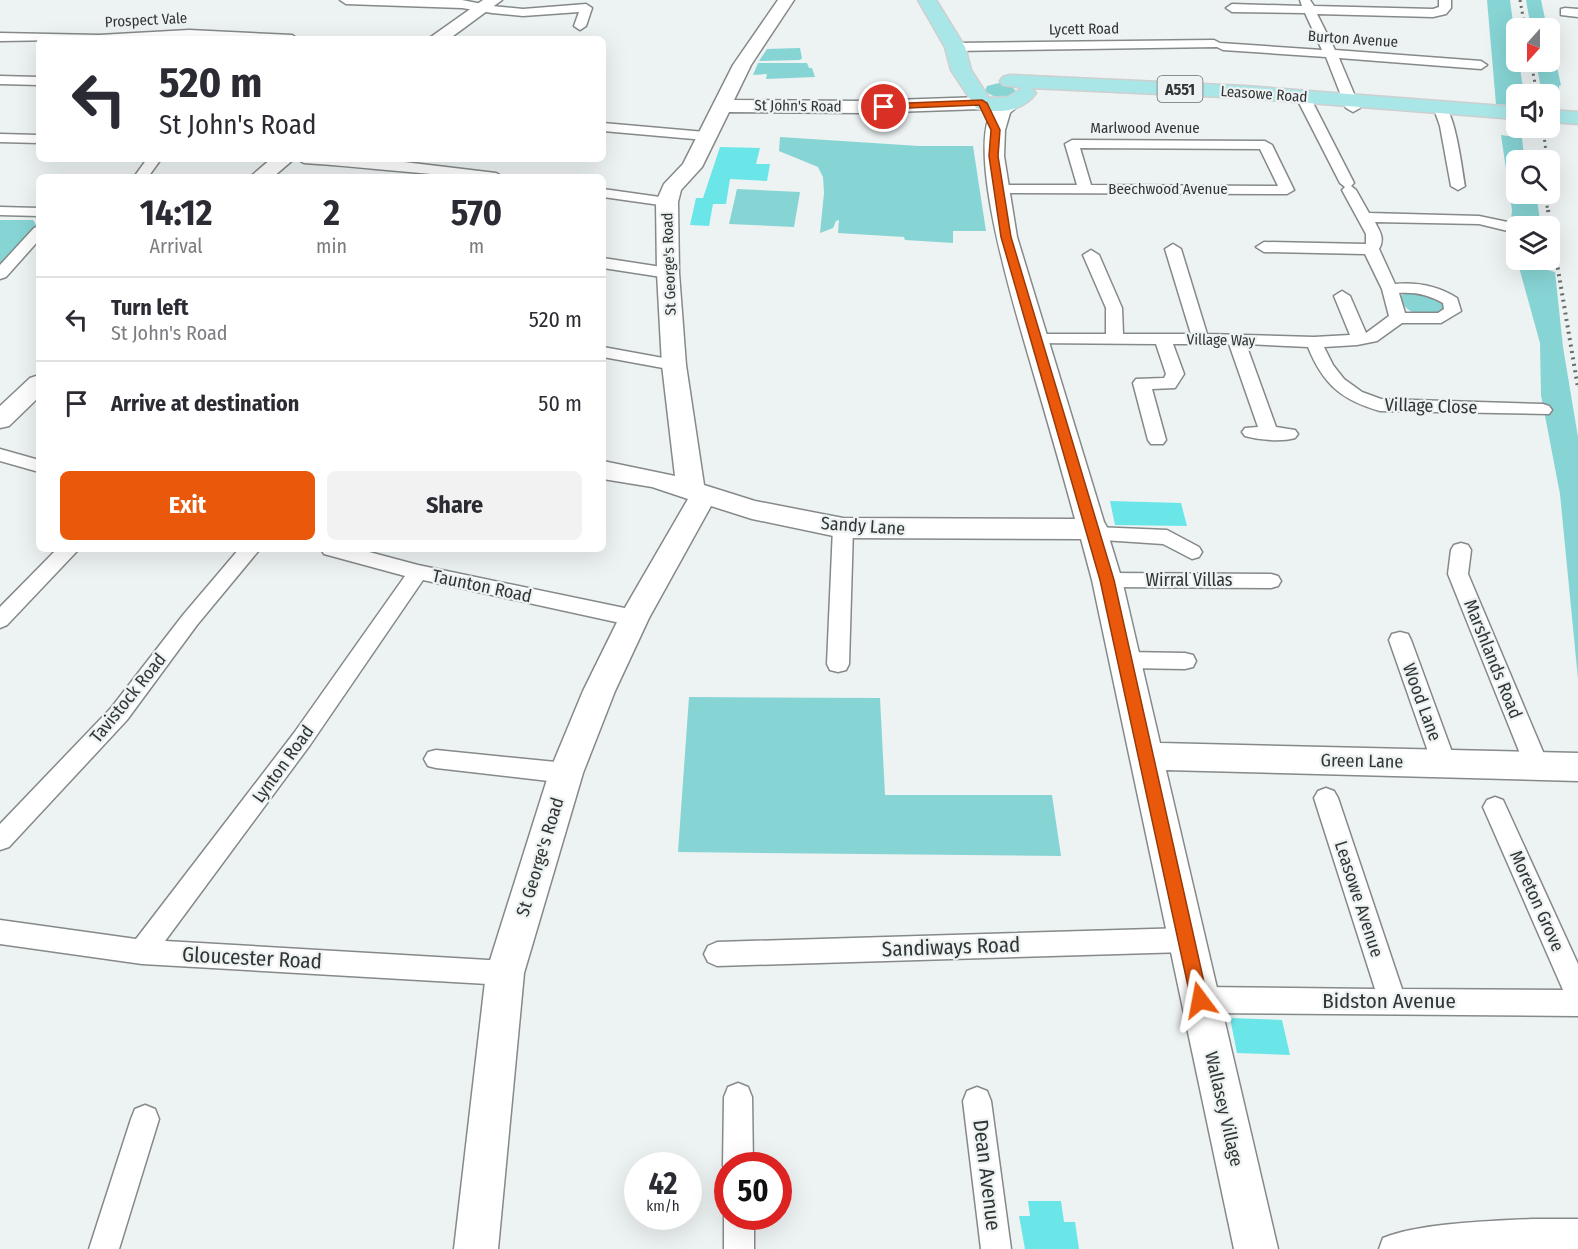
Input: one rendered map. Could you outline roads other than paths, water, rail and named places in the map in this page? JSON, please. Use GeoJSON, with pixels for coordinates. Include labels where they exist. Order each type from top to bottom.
{"type":"FeatureCollection","features":[{"type":"Feature","properties":{"kind":"main road","name":"Wallasey Village"},"geometry":{"type":"LineString","coordinates":[[927,0],[956,50],[961,70],[982,93]]}},
{"type":"Feature","properties":{"kind":"main road","name":"Leasowe Road"},"geometry":{"type":"LineString","coordinates":[[982,93],[1067,91],[1306,100],[1442,111],[1506,113]]}},
{"type":"Feature","properties":{"kind":"main road","name":"Leasowe Road"},"geometry":{"type":"LineString","coordinates":[[1442,111],[1506,120]]}},
{"type":"Feature","properties":{"kind":"main road"},"geometry":{"type":"LineString","coordinates":[[1560,117],[1578,118]]}},
{"type":"Feature","properties":{"kind":"main road"},"geometry":{"type":"LineString","coordinates":[[1560,124],[1578,126]]}},
{"type":"Feature","properties":{"kind":"street"},"geometry":{"type":"LineString","coordinates":[[346,0],[487,5],[542,12],[586,8],[580,26]]}},
{"type":"Feature","properties":{"kind":"street","name":"St George's Road"},"geometry":{"type":"LineString","coordinates":[[476,1249],[505,973],[566,773],[599,692],[698,492],[688,474],[674,365],[668,273],[667,202],[671,188],[692,167],[705,136],[742,65],[786,0]]}},
{"type":"Feature","properties":{"kind":"street"},"geometry":{"type":"LineString","coordinates":[[1232,9],[1307,5],[1433,13],[1445,8],[1445,0]]}},
{"type":"Feature","properties":{"kind":"street"},"geometry":{"type":"LineString","coordinates":[[441,36],[487,5]]}},
{"type":"Feature","properties":{"kind":"street"},"geometry":{"type":"LineString","coordinates":[[1307,5],[1351,104]]}},
{"type":"Feature","properties":{"kind":"street","name":"Prospect Vale"},"geometry":{"type":"LineString","coordinates":[[153,36],[189,34],[227,36]]}},
{"type":"Feature","properties":{"kind":"street","name":"Prospect Vale"},"geometry":{"type":"LineString","coordinates":[[0,37],[36,38]]}},
{"type":"Feature","properties":{"kind":"street","name":"Lycett Road"},"geometry":{"type":"LineString","coordinates":[[956,50],[1218,45]]}},
{"type":"Feature","properties":{"kind":"street","name":"Burton Avenue"},"geometry":{"type":"LineString","coordinates":[[1218,45],[1481,64]]}},
{"type":"Feature","properties":{"kind":"street"},"geometry":{"type":"LineString","coordinates":[[0,80],[36,81]]}},
{"type":"Feature","properties":{"kind":"street","name":"Wallasey Village"},"geometry":{"type":"LineString","coordinates":[[1017,92],[1000,110],[995,130],[994,156],[1006,237],[1107,580],[1256,1249]]}},
{"type":"Feature","properties":{"kind":"street","name":"St John's Road"},"geometry":{"type":"LineString","coordinates":[[721,106],[863,107],[982,93]]}},
{"type":"Feature","properties":{"kind":"street","name":"Wallasey Village"},"geometry":{"type":"LineString","coordinates":[[982,93],[995,130]]}},
{"type":"Feature","properties":{"kind":"street"},"geometry":{"type":"LineString","coordinates":[[1306,100],[1348,187],[1374,234],[1375,242],[1371,249]]}},
{"type":"Feature","properties":{"kind":"street"},"geometry":{"type":"LineString","coordinates":[[1442,111],[1458,186]]}},
{"type":"Feature","properties":{"kind":"street"},"geometry":{"type":"LineString","coordinates":[[606,127],[705,136]]}},
{"type":"Feature","properties":{"kind":"street"},"geometry":{"type":"LineString","coordinates":[[0,138],[36,139]]}},
{"type":"Feature","properties":{"kind":"street","name":"Marlwood Avenue"},"geometry":{"type":"LineString","coordinates":[[1085,189],[1072,144],[1265,145]]}},
{"type":"Feature","properties":{"kind":"street","name":"Beechwood Avenue"},"geometry":{"type":"LineString","coordinates":[[999,189],[1287,190],[1265,145]]}},
{"type":"Feature","properties":{"kind":"street"},"geometry":{"type":"LineString","coordinates":[[264,174],[280,162]]}},
{"type":"Feature","properties":{"kind":"street"},"geometry":{"type":"LineString","coordinates":[[359,162],[470,174]]}},
{"type":"Feature","properties":{"kind":"street"},"geometry":{"type":"LineString","coordinates":[[606,193],[667,202]]}},
{"type":"Feature","properties":{"kind":"street"},"geometry":{"type":"LineString","coordinates":[[0,211],[36,212]]}},
{"type":"Feature","properties":{"kind":"street"},"geometry":{"type":"LineString","coordinates":[[1365,217],[1479,220],[1506,226]]}},
{"type":"Feature","properties":{"kind":"street"},"geometry":{"type":"LineString","coordinates":[[0,274],[36,234]]}},
{"type":"Feature","properties":{"kind":"street"},"geometry":{"type":"LineString","coordinates":[[1264,247],[1371,249]]}},
{"type":"Feature","properties":{"kind":"street"},"geometry":{"type":"LineString","coordinates":[[1371,249],[1390,289],[1398,318],[1441,318],[1453,311],[1451,301],[1437,292],[1421,288],[1390,289]]}},
{"type":"Feature","properties":{"kind":"street"},"geometry":{"type":"LineString","coordinates":[[1172,250],[1201,340]]}},
{"type":"Feature","properties":{"kind":"street"},"geometry":{"type":"LineString","coordinates":[[1091,255],[1114,308],[1115,339]]}},
{"type":"Feature","properties":{"kind":"street"},"geometry":{"type":"LineString","coordinates":[[606,263],[668,273]]}},
{"type":"Feature","properties":{"kind":"street"},"geometry":{"type":"LineString","coordinates":[[1342,296],[1360,339]]}},
{"type":"Feature","properties":{"kind":"street","name":"Village Way"},"geometry":{"type":"LineString","coordinates":[[1037,339],[1236,339],[1314,342],[1371,337],[1398,318]]}},
{"type":"Feature","properties":{"kind":"street"},"geometry":{"type":"LineString","coordinates":[[1157,440],[1142,383],[1168,384],[1175,374],[1163,339]]}},
{"type":"Feature","properties":{"kind":"street"},"geometry":{"type":"LineString","coordinates":[[1236,339],[1260,433],[1289,434]]}},
{"type":"Feature","properties":{"kind":"street","name":"Village Close"},"geometry":{"type":"LineString","coordinates":[[1314,342],[1321,360],[1335,382],[1362,401],[1380,405],[1543,410]]}},
{"type":"Feature","properties":{"kind":"street"},"geometry":{"type":"LineString","coordinates":[[606,353],[674,365]]}},
{"type":"Feature","properties":{"kind":"street"},"geometry":{"type":"LineString","coordinates":[[0,420],[36,386]]}},
{"type":"Feature","properties":{"kind":"street"},"geometry":{"type":"LineString","coordinates":[[0,455],[36,465]]}},
{"type":"Feature","properties":{"kind":"street","name":"Sandy Lane"},"geometry":{"type":"LineString","coordinates":[[606,471],[655,479],[752,510],[843,528],[1094,531]]}},
{"type":"Feature","properties":{"kind":"street"},"geometry":{"type":"LineString","coordinates":[[838,664],[843,528]]}},
{"type":"Feature","properties":{"kind":"street"},"geometry":{"type":"LineString","coordinates":[[1094,531],[1167,537],[1192,552]]}},
{"type":"Feature","properties":{"kind":"street","name":"Marshlands Road"},"geometry":{"type":"LineString","coordinates":[[1461,550],[1458,574],[1537,766]]}},
{"type":"Feature","properties":{"kind":"street"},"geometry":{"type":"LineString","coordinates":[[0,620],[66,552]]}},
{"type":"Feature","properties":{"kind":"street","name":"Tavistock Road"},"geometry":{"type":"LineString","coordinates":[[0,840],[119,714],[190,620],[247,552]]}},
{"type":"Feature","properties":{"kind":"street","name":"Taunton Road"},"geometry":{"type":"LineString","coordinates":[[343,552],[418,572],[634,618]]}},
{"type":"Feature","properties":{"kind":"street","name":"Lynton Road"},"geometry":{"type":"LineString","coordinates":[[142,952],[302,739],[418,572]]}},
{"type":"Feature","properties":{"kind":"street","name":"Wirral Villas"},"geometry":{"type":"LineString","coordinates":[[1107,580],[1272,581]]}},
{"type":"Feature","properties":{"kind":"street","name":"Wood Lane"},"geometry":{"type":"LineString","coordinates":[[1400,640],[1444,763]]}},
{"type":"Feature","properties":{"kind":"street"},"geometry":{"type":"LineString","coordinates":[[1125,660],[1185,661]]}},
{"type":"Feature","properties":{"kind":"street","name":"Green Lane"},"geometry":{"type":"LineString","coordinates":[[1145,756],[1578,767]]}},
{"type":"Feature","properties":{"kind":"street"},"geometry":{"type":"LineString","coordinates":[[436,759],[566,773]]}},
{"type":"Feature","properties":{"kind":"street","name":"Leasowe Avenue"},"geometry":{"type":"LineString","coordinates":[[1326,798],[1392,1000]]}},
{"type":"Feature","properties":{"kind":"street","name":"Moreton Grove"},"geometry":{"type":"LineString","coordinates":[[1495,807],[1578,994]]}},
{"type":"Feature","properties":{"kind":"street","name":"Gloucester Road"},"geometry":{"type":"LineString","coordinates":[[0,932],[142,952],[505,973]]}},
{"type":"Feature","properties":{"kind":"street","name":"Sandiways Road"},"geometry":{"type":"LineString","coordinates":[[717,954],[1186,940]]}},
{"type":"Feature","properties":{"kind":"street","name":"Bidston Avenue"},"geometry":{"type":"LineString","coordinates":[[1200,1000],[1578,1003]]}},
{"type":"Feature","properties":{"kind":"street"},"geometry":{"type":"LineString","coordinates":[[738,1097],[738,1152]]}},
{"type":"Feature","properties":{"kind":"street","name":"Dean Avenue"},"geometry":{"type":"LineString","coordinates":[[977,1101],[996,1249]]}},
{"type":"Feature","properties":{"kind":"street"},"geometry":{"type":"LineString","coordinates":[[104,1249],[145,1119]]}},
{"type":"Feature","properties":{"kind":"street"},"geometry":{"type":"LineString","coordinates":[[739,1230],[739,1249]]}},
{"type":"Feature","properties":{"kind":"street"},"geometry":{"type":"LineString","coordinates":[[1394,1249],[1486,1238],[1551,1233],[1578,1234]]}},
{"type":"Feature","properties":{"kind":"railway"},"geometry":{"type":"LineString","coordinates":[[1520,0],[1523,18]]}},
{"type":"Feature","properties":{"kind":"railway"},"geometry":{"type":"LineString","coordinates":[[1533,72],[1535,84]]}},
{"type":"Feature","properties":{"kind":"railway"},"geometry":{"type":"LineString","coordinates":[[1544,138],[1546,150]]}},
{"type":"Feature","properties":{"kind":"railway"},"geometry":{"type":"LineString","coordinates":[[1547,204],[1548,212]]}},
{"type":"Feature","properties":{"kind":"railway"},"geometry":{"type":"LineString","coordinates":[[1548,210],[1578,388]]}}]}
